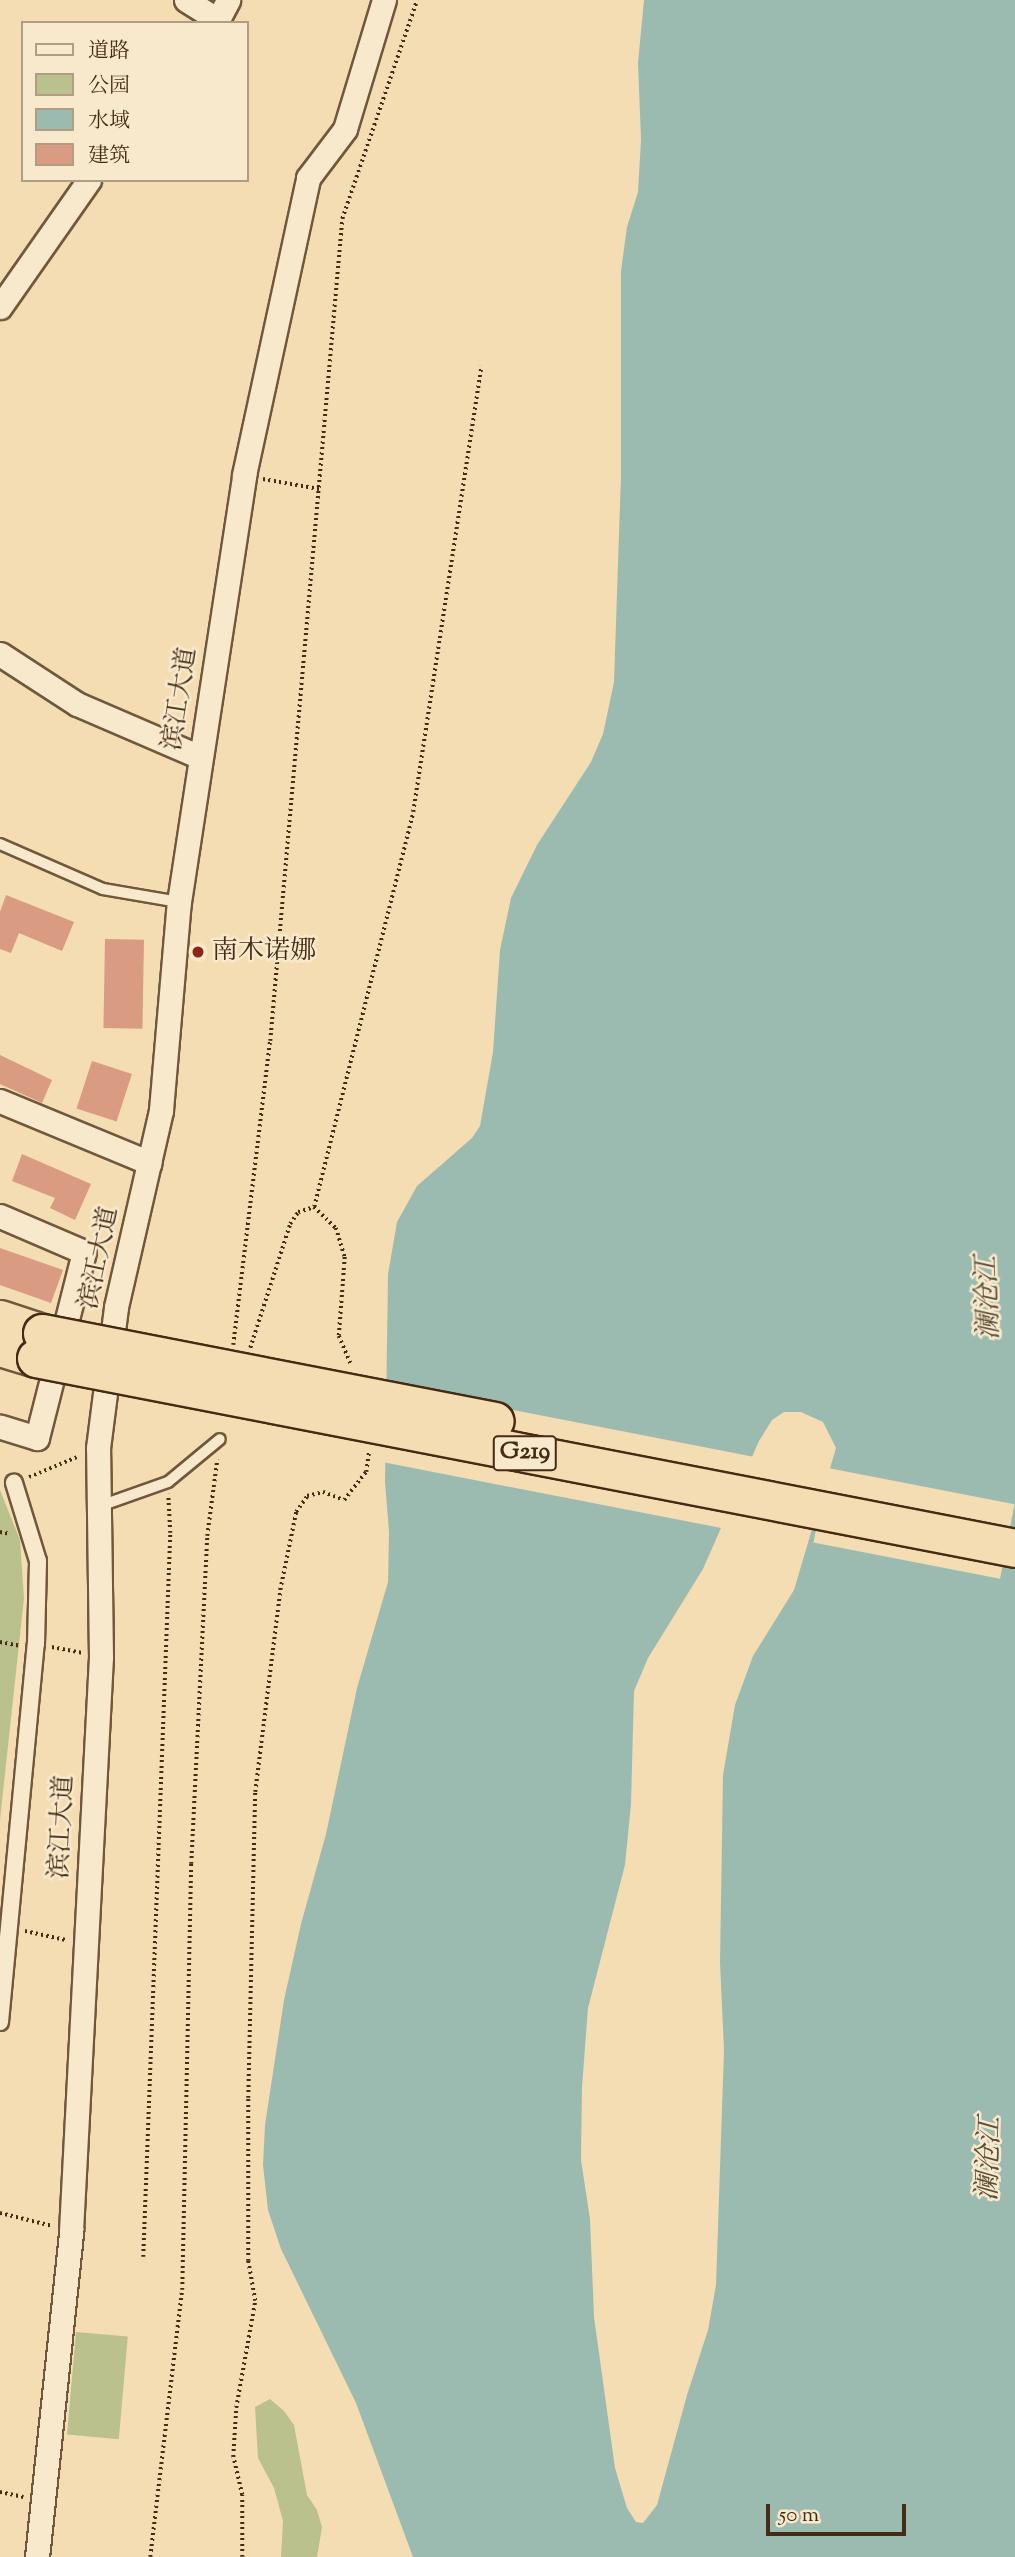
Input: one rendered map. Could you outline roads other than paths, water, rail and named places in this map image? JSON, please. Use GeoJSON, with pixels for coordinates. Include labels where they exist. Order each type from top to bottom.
{"type":"FeatureCollection","features":[{"type":"Feature","properties":{"kind":"highway","name":"G219"},"geometry":{"type":"LineString","coordinates":[[0,1318],[39,1346],[1015,1548]]}},
{"type":"Feature","properties":{"kind":"highway","name":"G219"},"geometry":{"type":"LineString","coordinates":[[0,1347],[39,1346],[1015,1522]]}},
{"type":"Feature","properties":{"kind":"street"},"geometry":{"type":"LineString","coordinates":[[186,0],[221,14]]}},
{"type":"Feature","properties":{"kind":"street","name":"滨江大道"},"geometry":{"type":"LineString","coordinates":[[37,2557],[71,2231],[101,1657],[99,1448],[117,1307],[161,1110],[179,902],[244,475],[309,178],[345,129],[384,0]]}},
{"type":"Feature","properties":{"kind":"street"},"geometry":{"type":"LineString","coordinates":[[0,307],[88,182]]}},
{"type":"Feature","properties":{"kind":"street"},"geometry":{"type":"LineString","coordinates":[[0,654],[76,704],[200,757]]}},
{"type":"Feature","properties":{"kind":"street"},"geometry":{"type":"LineString","coordinates":[[0,1101],[150,1163]]}},
{"type":"Feature","properties":{"kind":"street"},"geometry":{"type":"LineString","coordinates":[[0,1216],[84,1252],[37,1438],[0,1427]]}},
{"type":"Feature","properties":{"kind":"street"},"geometry":{"type":"LineString","coordinates":[[0,2022],[36,1644],[38,1561],[14,1483]]}},
{"type":"Feature","properties":{"kind":"lane"},"geometry":{"type":"LineString","coordinates":[[0,844],[103,889],[179,902]]}},
{"type":"Feature","properties":{"kind":"lane"},"geometry":{"type":"LineString","coordinates":[[100,1506],[168,1482],[220,1439]]}},
{"type":"Feature","properties":{"kind":"water","name":"澜沧江"},"geometry":{"type":"Polygon","coordinates":[[[644,0],[1015,0],[1015,2557],[413,2557],[356,2403],[281,2249],[268,2210],[263,2165],[265,2125],[284,2000],[301,1924],[326,1834],[357,1688],[388,1582],[389,1532],[385,1482],[388,1274],[397,1222],[417,1186],[472,1138],[480,1126],[493,1052],[500,950],[511,898],[537,845],[591,762],[603,734],[614,682],[621,475],[621,271],[627,227],[638,192],[641,140],[638,63],[644,0]],[[784,1412],[772,1420],[759,1441],[703,1569],[648,1658],[634,1691],[631,1804],[625,1865],[588,2008],[582,2087],[581,2160],[590,2219],[594,2317],[615,2468],[627,2508],[636,2522],[643,2523],[657,2505],[708,2330],[716,2285],[724,2050],[720,1963],[723,1775],[735,1705],[753,1656],[794,1590],[836,1448],[823,1422],[801,1412],[784,1412]]]}},
{"type":"Feature","properties":{"kind":"place","name":"南木诺娜"},"geometry":{"type":"Point","coordinates":[198,952]}}]}
